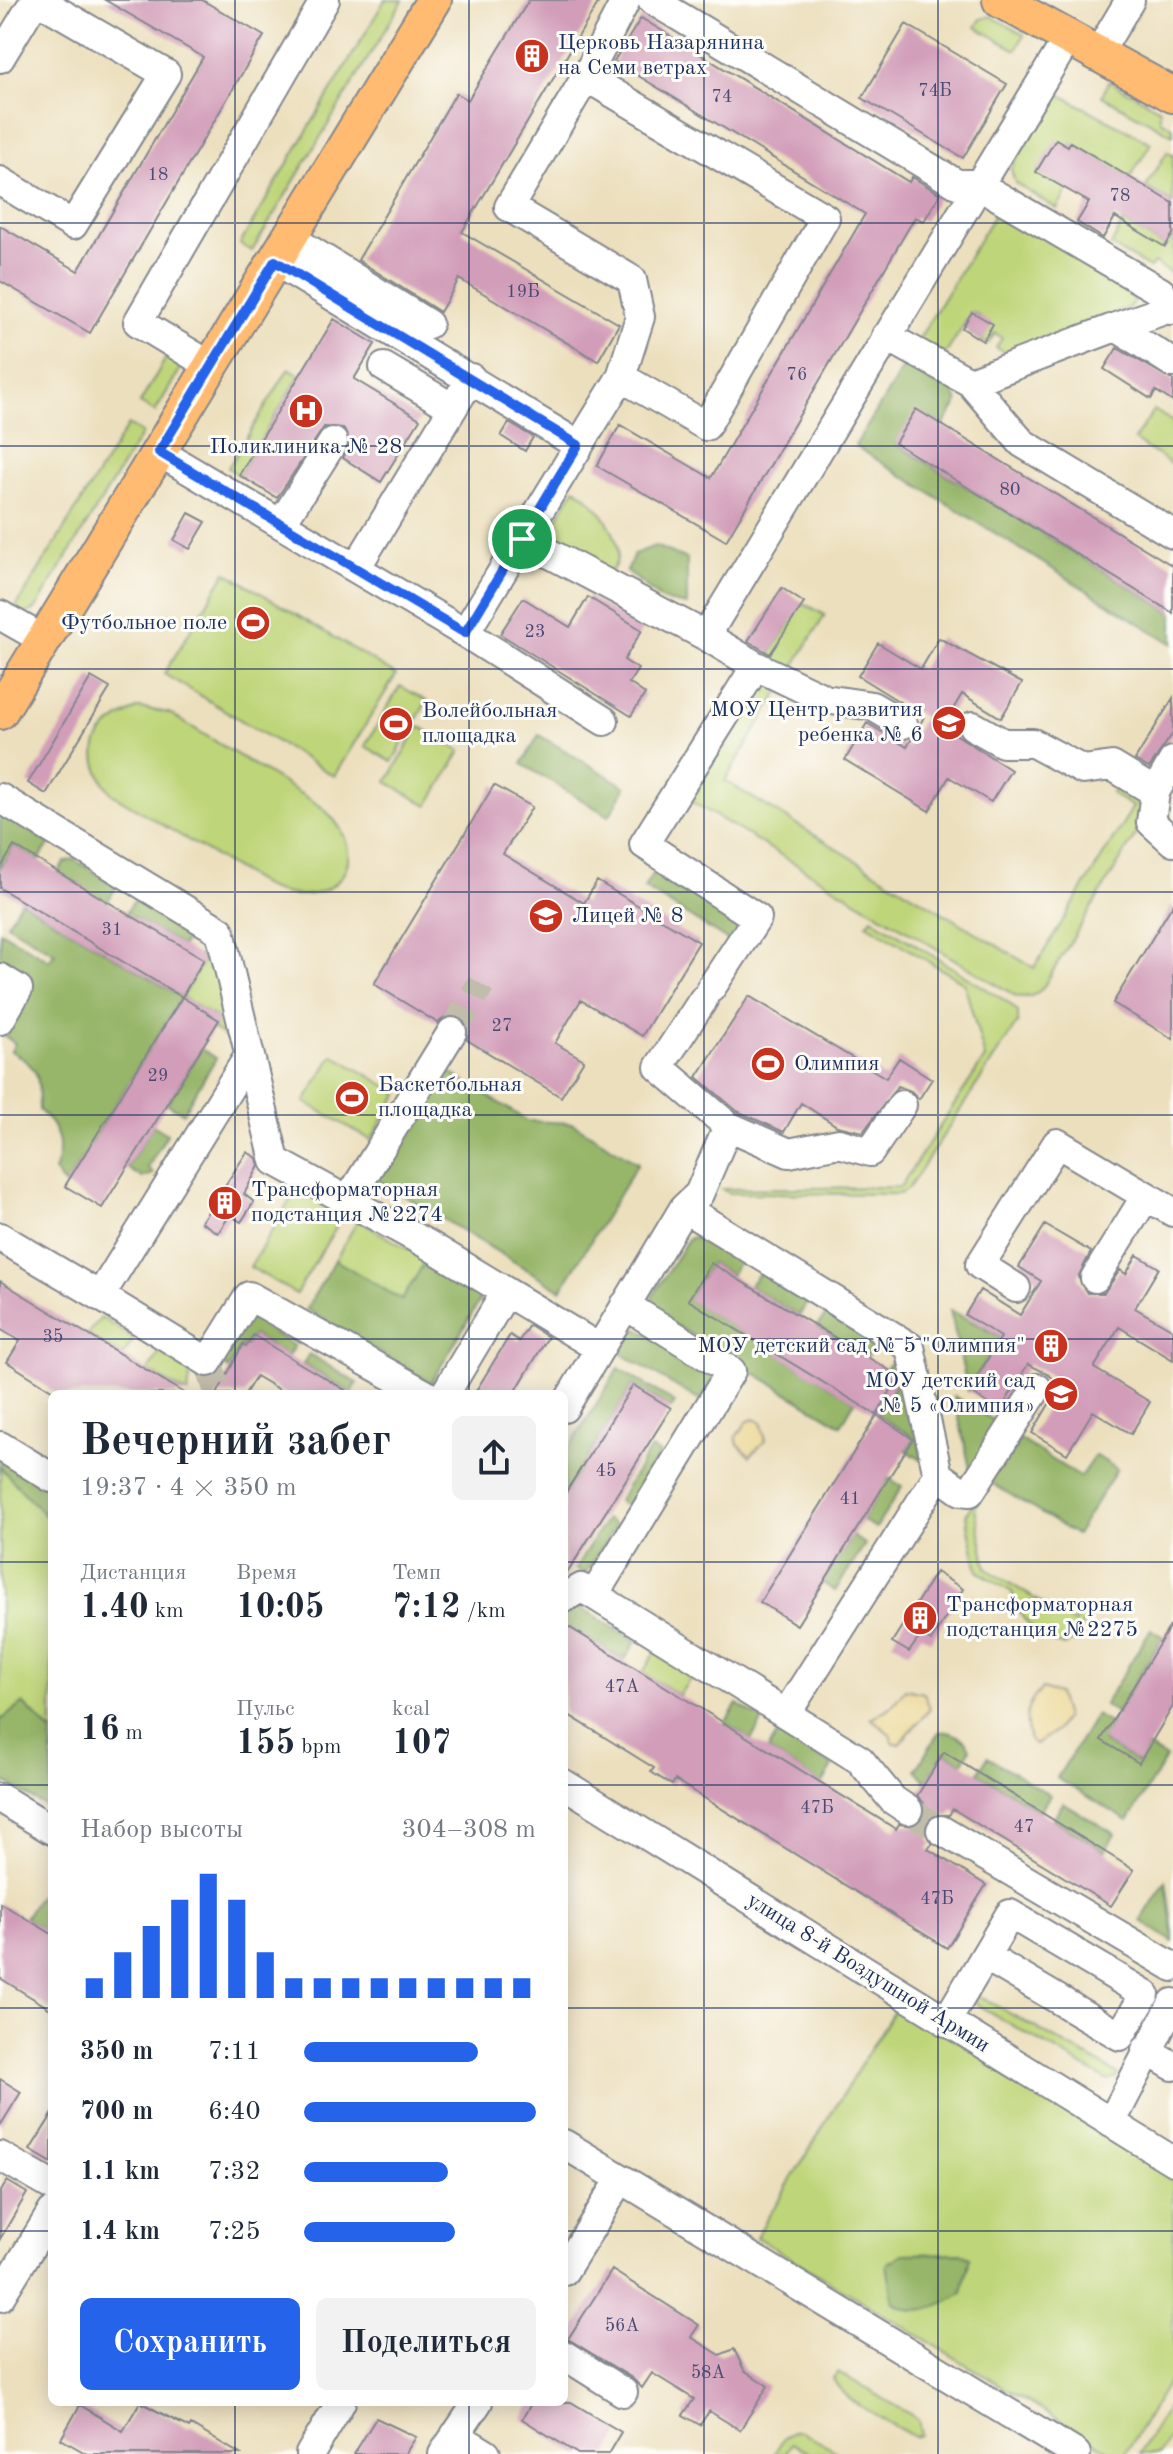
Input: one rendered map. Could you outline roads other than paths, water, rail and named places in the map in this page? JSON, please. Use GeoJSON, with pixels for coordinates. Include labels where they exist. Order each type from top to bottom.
{"type":"FeatureCollection","features":[{"type":"Feature","properties":{"kind":"main road"},"geometry":{"type":"LineString","coordinates":[[0,712],[434,0]]}},
{"type":"Feature","properties":{"kind":"main road"},"geometry":{"type":"LineString","coordinates":[[1000,0],[1173,95]]}},
{"type":"Feature","properties":{"kind":"street"},"geometry":{"type":"LineString","coordinates":[[0,58],[36,0],[166,74],[73,225],[0,181]]}},
{"type":"Feature","properties":{"kind":"street"},"geometry":{"type":"LineString","coordinates":[[211,366],[138,322],[325,0]]}},
{"type":"Feature","properties":{"kind":"street"},"geometry":{"type":"LineString","coordinates":[[465,633],[621,377],[640,317],[632,280],[509,207],[586,77],[626,0]]}},
{"type":"Feature","properties":{"kind":"street"},"geometry":{"type":"LineString","coordinates":[[652,0],[957,184],[977,184],[1161,292],[1172,309],[970,382]]}},
{"type":"Feature","properties":{"kind":"street"},"geometry":{"type":"LineString","coordinates":[[1098,54],[1130,0]]}},
{"type":"Feature","properties":{"kind":"street"},"geometry":{"type":"LineString","coordinates":[[706,636],[1068,38]]}},
{"type":"Feature","properties":{"kind":"street"},"geometry":{"type":"LineString","coordinates":[[586,77],[825,218],[706,426],[621,377]]}},
{"type":"Feature","properties":{"kind":"street"},"geometry":{"type":"LineString","coordinates":[[282,249],[428,324]]}},
{"type":"Feature","properties":{"kind":"street"},"geometry":{"type":"LineString","coordinates":[[282,249],[471,378],[578,445]]}},
{"type":"Feature","properties":{"kind":"street"},"geometry":{"type":"LineString","coordinates":[[1116,327],[1173,363]]}},
{"type":"Feature","properties":{"kind":"street"},"geometry":{"type":"LineString","coordinates":[[886,336],[970,382],[1022,443],[1173,534]]}},
{"type":"Feature","properties":{"kind":"street"},"geometry":{"type":"LineString","coordinates":[[384,367],[453,408]]}},
{"type":"Feature","properties":{"kind":"street"},"geometry":{"type":"LineString","coordinates":[[356,568],[471,378]]}},
{"type":"Feature","properties":{"kind":"street"},"geometry":{"type":"LineString","coordinates":[[281,524],[333,442]]}},
{"type":"Feature","properties":{"kind":"street"},"geometry":{"type":"LineString","coordinates":[[159,452],[465,633],[604,721]]}},
{"type":"Feature","properties":{"kind":"street"},"geometry":{"type":"LineString","coordinates":[[522,539],[706,636],[756,666],[825,699],[872,706],[903,724]]}},
{"type":"Feature","properties":{"kind":"street"},"geometry":{"type":"LineString","coordinates":[[0,615],[44,640]]}},
{"type":"Feature","properties":{"kind":"street"},"geometry":{"type":"LineString","coordinates":[[756,666],[644,844],[757,918],[659,1067],[728,1126],[789,1153],[839,1143],[870,1152],[902,1105]]}},
{"type":"Feature","properties":{"kind":"street"},"geometry":{"type":"LineString","coordinates":[[973,726],[1003,743],[1033,743],[1083,770],[1112,766],[1155,792]]}},
{"type":"Feature","properties":{"kind":"street"},"geometry":{"type":"LineString","coordinates":[[1173,761],[1155,792],[1151,822],[1173,842]]}},
{"type":"Feature","properties":{"kind":"street"},"geometry":{"type":"LineString","coordinates":[[0,798],[220,931],[275,1161],[599,1348]]}},
{"type":"Feature","properties":{"kind":"street"},"geometry":{"type":"LineString","coordinates":[[0,978],[18,989],[0,1020]]}},
{"type":"Feature","properties":{"kind":"street"},"geometry":{"type":"LineString","coordinates":[[348,1201],[452,1032]]}},
{"type":"Feature","properties":{"kind":"street"},"geometry":{"type":"LineString","coordinates":[[100,1296],[249,1056]]}},
{"type":"Feature","properties":{"kind":"street"},"geometry":{"type":"LineString","coordinates":[[568,1401],[684,1208],[699,1194],[728,1126]]}},
{"type":"Feature","properties":{"kind":"street"},"geometry":{"type":"LineString","coordinates":[[1016,1288],[980,1265],[1057,1143],[1173,1212]]}},
{"type":"Feature","properties":{"kind":"street"},"geometry":{"type":"LineString","coordinates":[[1095,1278],[1146,1196]]}},
{"type":"Feature","properties":{"kind":"street"},"geometry":{"type":"LineString","coordinates":[[684,1208],[910,1347],[938,1475],[961,1491],[970,1492],[1037,1388]]}},
{"type":"Feature","properties":{"kind":"street"},"geometry":{"type":"LineString","coordinates":[[0,1237],[208,1362],[249,1296],[418,1390]]}},
{"type":"Feature","properties":{"kind":"street"},"geometry":{"type":"LineString","coordinates":[[447,1390],[506,1292]]}},
{"type":"Feature","properties":{"kind":"street"},"geometry":{"type":"LineString","coordinates":[[594,1595],[731,1371],[625,1305]]}},
{"type":"Feature","properties":{"kind":"street"},"geometry":{"type":"LineString","coordinates":[[0,1446],[48,1476]]}},
{"type":"Feature","properties":{"kind":"street"},"geometry":{"type":"LineString","coordinates":[[786,1714],[938,1475]]}},
{"type":"Feature","properties":{"kind":"street"},"geometry":{"type":"LineString","coordinates":[[568,1596],[581,1588],[594,1595],[860,1760],[893,1800],[908,1810]]}},
{"type":"Feature","properties":{"kind":"street","name":"улица 8-й Воздушной Армии"},"geometry":{"type":"LineString","coordinates":[[568,1786],[1173,2161]]}},
{"type":"Feature","properties":{"kind":"street"},"geometry":{"type":"LineString","coordinates":[[0,1798],[48,1828]]}},
{"type":"Feature","properties":{"kind":"street"},"geometry":{"type":"LineString","coordinates":[[941,1830],[1173,1967]]}},
{"type":"Feature","properties":{"kind":"street"},"geometry":{"type":"LineString","coordinates":[[946,2022],[985,1956],[1010,1914],[1145,1994],[1120,2036],[985,1956]]}},
{"type":"Feature","properties":{"kind":"street"},"geometry":{"type":"LineString","coordinates":[[1111,2123],[1146,2050],[1173,2003]]}},
{"type":"Feature","properties":{"kind":"street"},"geometry":{"type":"LineString","coordinates":[[1146,2050],[1173,2066]]}},
{"type":"Feature","properties":{"kind":"street"},"geometry":{"type":"LineString","coordinates":[[568,2146],[1076,2454]]}},
{"type":"Feature","properties":{"kind":"street"},"geometry":{"type":"LineString","coordinates":[[0,2156],[48,2184]]}},
{"type":"Feature","properties":{"kind":"street"},"geometry":{"type":"LineString","coordinates":[[568,2265],[621,2179]]}},
{"type":"Feature","properties":{"kind":"street"},"geometry":{"type":"LineString","coordinates":[[0,2297],[48,2219]]}},
{"type":"Feature","properties":{"kind":"street"},"geometry":{"type":"LineString","coordinates":[[568,2358],[623,2392]]}},
{"type":"Feature","properties":{"kind":"street"},"geometry":{"type":"LineString","coordinates":[[310,2454],[339,2406]]}},
{"type":"Feature","properties":{"kind":"street"},"geometry":{"type":"LineString","coordinates":[[475,2406],[449,2445],[486,2454]]}},
{"type":"Feature","properties":{"kind":"tunnel"},"geometry":{"type":"LineString","coordinates":[[452,1032],[481,984]]}},
{"type":"Feature","properties":{"kind":"tunnel"},"geometry":{"type":"LineString","coordinates":[[208,1362],[216,1386],[223,1390]]}},
{"type":"Feature","properties":{"kind":"tunnel"},"geometry":{"type":"LineString","coordinates":[[908,1810],[941,1830]]}},
{"type":"Feature","properties":{"kind":"place","name":"Церковь Назарянина на Семи ветрах"},"geometry":{"type":"Point","coordinates":[532,56]}},
{"type":"Feature","properties":{"kind":"place","name":"Поликлиника № 28"},"geometry":{"type":"Point","coordinates":[306,411]}},
{"type":"Feature","properties":{"kind":"place","name":"Футбольное поле"},"geometry":{"type":"Point","coordinates":[253,623]}},
{"type":"Feature","properties":{"kind":"place","name":"МОУ Центр развития ребенка № 6"},"geometry":{"type":"Point","coordinates":[949,723]}},
{"type":"Feature","properties":{"kind":"place","name":"Волейбольная площадка"},"geometry":{"type":"Point","coordinates":[396,724]}},
{"type":"Feature","properties":{"kind":"place","name":"Лицей № 8"},"geometry":{"type":"Point","coordinates":[546,916]}},
{"type":"Feature","properties":{"kind":"place","name":"Олимпия"},"geometry":{"type":"Point","coordinates":[768,1064]}},
{"type":"Feature","properties":{"kind":"place","name":"Баскетбольная площадка"},"geometry":{"type":"Point","coordinates":[352,1098]}},
{"type":"Feature","properties":{"kind":"place","name":"Трансформаторная подстанция №2274"},"geometry":{"type":"Point","coordinates":[225,1203]}},
{"type":"Feature","properties":{"kind":"place","name":"МОУ детский сад № 5 \"Олимпия\""},"geometry":{"type":"Point","coordinates":[1051,1346]}},
{"type":"Feature","properties":{"kind":"place","name":"МОУ детский сад № 5 «Олимпия»"},"geometry":{"type":"Point","coordinates":[1061,1394]}},
{"type":"Feature","properties":{"kind":"place","name":"Трансформаторная подстанция №2275"},"geometry":{"type":"Point","coordinates":[920,1618]}}]}
